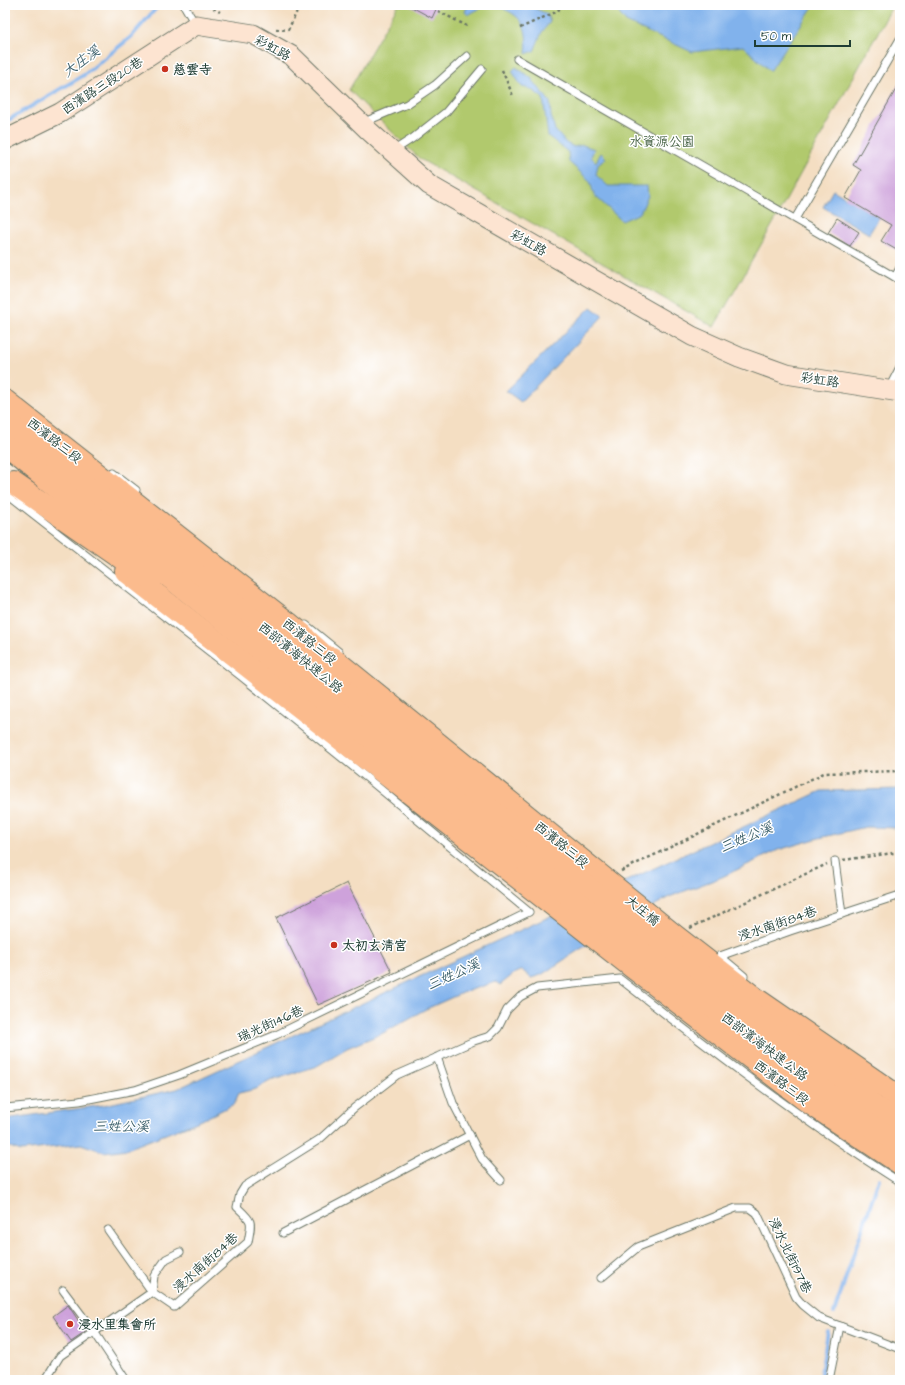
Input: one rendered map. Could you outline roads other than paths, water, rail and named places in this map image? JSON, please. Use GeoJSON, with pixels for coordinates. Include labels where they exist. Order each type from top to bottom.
{"type":"FeatureCollection","features":[{"type":"Feature","properties":{"kind":"main road","name":"西濱路三段"},"geometry":{"type":"LineString","coordinates":[[5,401],[293,620],[601,888]]}},
{"type":"Feature","properties":{"kind":"main road","name":"西部濱海快速公路"},"geometry":{"type":"LineString","coordinates":[[5,421],[497,813],[601,888]]}},
{"type":"Feature","properties":{"kind":"main road","name":"西部濱海快速公路"},"geometry":{"type":"LineString","coordinates":[[5,446],[320,697],[601,888]]}},
{"type":"Feature","properties":{"kind":"main road"},"geometry":{"type":"LineString","coordinates":[[8,484],[320,697]]}},
{"type":"Feature","properties":{"kind":"main road"},"geometry":{"type":"LineString","coordinates":[[8,484],[557,908],[631,943]]}},
{"type":"Feature","properties":{"kind":"main road"},"geometry":{"type":"LineString","coordinates":[[293,620],[497,813]]}},
{"type":"Feature","properties":{"kind":"main road","name":"大庄橋"},"geometry":{"type":"LineString","coordinates":[[601,888],[680,933],[756,999],[896,1095]]}},
{"type":"Feature","properties":{"kind":"main road","name":"大庄橋"},"geometry":{"type":"LineString","coordinates":[[601,888],[631,943]]}},
{"type":"Feature","properties":{"kind":"main road","name":"西濱路三段"},"geometry":{"type":"LineString","coordinates":[[631,943],[807,1101],[900,1163]]}},
{"type":"Feature","properties":{"kind":"main road","name":"西部濱海快速公路"},"geometry":{"type":"LineString","coordinates":[[631,943],[875,1107],[900,1121]]}},
{"type":"Feature","properties":{"kind":"main road","name":"西部濱海快速公路"},"geometry":{"type":"LineString","coordinates":[[631,943],[868,1124],[900,1144]]}},
{"type":"Feature","properties":{"kind":"street","name":"彩虹路"},"geometry":{"type":"LineString","coordinates":[[196,25],[253,34],[292,56],[361,123],[429,185],[692,336],[739,357],[786,374],[894,391]]}},
{"type":"Feature","properties":{"kind":"street","name":"西濱路三段20巷"},"geometry":{"type":"LineString","coordinates":[[5,140],[60,113],[196,25]]}},
{"type":"Feature","properties":{"kind":"lane"},"geometry":{"type":"LineString","coordinates":[[184,5],[196,25]]}},
{"type":"Feature","properties":{"kind":"lane"},"geometry":{"type":"LineString","coordinates":[[795,219],[900,39]]}},
{"type":"Feature","properties":{"kind":"lane"},"geometry":{"type":"LineString","coordinates":[[361,123],[407,104],[435,84],[466,56]]}},
{"type":"Feature","properties":{"kind":"lane"},"geometry":{"type":"LineString","coordinates":[[517,59],[897,279],[900,268]]}},
{"type":"Feature","properties":{"kind":"lane"},"geometry":{"type":"LineString","coordinates":[[392,152],[413,138],[446,112],[482,69]]}},
{"type":"Feature","properties":{"kind":"lane"},"geometry":{"type":"LineString","coordinates":[[894,391],[900,367]]}},
{"type":"Feature","properties":{"kind":"lane"},"geometry":{"type":"LineString","coordinates":[[110,470],[141,494]]}},
{"type":"Feature","properties":{"kind":"lane","name":"瑞光街146巷"},"geometry":{"type":"LineString","coordinates":[[5,1108],[78,1100],[128,1091],[179,1075],[276,1035],[529,912],[8,484]]}},
{"type":"Feature","properties":{"kind":"lane","name":"西濱路三段"},"geometry":{"type":"LineString","coordinates":[[293,620],[344,657]]}},
{"type":"Feature","properties":{"kind":"lane"},"geometry":{"type":"LineString","coordinates":[[835,861],[842,914]]}},
{"type":"Feature","properties":{"kind":"lane","name":"浸水南街84巷"},"geometry":{"type":"LineString","coordinates":[[752,983],[720,956],[790,931],[900,895]]}},
{"type":"Feature","properties":{"kind":"lane","name":"西濱路三段"},"geometry":{"type":"LineString","coordinates":[[620,980],[720,1056],[864,1159],[900,1182]]}},
{"type":"Feature","properties":{"kind":"lane","name":"浸水南街84巷"},"geometry":{"type":"LineString","coordinates":[[45,1380],[60,1356],[152,1292],[174,1307],[248,1242],[251,1227],[249,1218],[237,1207],[240,1194],[245,1186],[320,1139],[354,1108],[397,1075],[474,1041],[490,1036],[498,1028],[507,1010],[520,997],[537,988],[620,980]]}},
{"type":"Feature","properties":{"kind":"lane"},"geometry":{"type":"LineString","coordinates":[[801,1020],[838,1049],[887,1082],[896,1095]]}},
{"type":"Feature","properties":{"kind":"lane"},"geometry":{"type":"LineString","coordinates":[[437,1058],[453,1104],[482,1159],[501,1180]]}},
{"type":"Feature","properties":{"kind":"lane"},"geometry":{"type":"LineString","coordinates":[[283,1233],[470,1135]]}},
{"type":"Feature","properties":{"kind":"lane","name":"浸水北街197巷"},"geometry":{"type":"LineString","coordinates":[[601,1278],[638,1247],[736,1208],[750,1208],[757,1213],[796,1297],[802,1305],[819,1318],[900,1349]]}},
{"type":"Feature","properties":{"kind":"lane"},"geometry":{"type":"LineString","coordinates":[[108,1230],[152,1292]]}},
{"type":"Feature","properties":{"kind":"lane"},"geometry":{"type":"LineString","coordinates":[[152,1292],[154,1276],[166,1259],[180,1252]]}},
{"type":"Feature","properties":{"kind":"lane"},"geometry":{"type":"LineString","coordinates":[[63,1290],[95,1333],[126,1380]]}},
{"type":"Feature","properties":{"kind":"lane"},"geometry":{"type":"LineString","coordinates":[[830,1380],[840,1326]]}},
{"type":"Feature","properties":{"kind":"water"},"geometry":{"type":"Polygon","coordinates":[[[468,5],[527,5],[547,14],[550,22],[542,32],[534,51],[526,54],[526,33],[522,22],[518,18],[499,6],[488,6],[476,10],[468,15],[465,12],[468,5]]]}},
{"type":"Feature","properties":{"kind":"water"},"geometry":{"type":"Polygon","coordinates":[[[615,5],[814,5],[770,71],[743,46],[692,52],[626,22],[614,7],[615,5]]]}},
{"type":"Feature","properties":{"kind":"water"},"geometry":{"type":"Polygon","coordinates":[[[516,67],[531,78],[550,102],[551,116],[555,130],[566,143],[574,147],[583,145],[594,149],[591,157],[596,162],[601,153],[606,158],[598,165],[596,175],[608,186],[647,186],[648,196],[640,213],[622,221],[594,195],[590,181],[569,162],[568,152],[548,136],[543,98],[531,89],[522,87],[512,71],[516,67]]]}},
{"type":"Feature","properties":{"kind":"water"},"geometry":{"type":"Polygon","coordinates":[[[833,190],[879,218],[869,234],[823,207],[833,190]]]}},
{"type":"Feature","properties":{"kind":"water"},"geometry":{"type":"Polygon","coordinates":[[[591,307],[603,316],[521,402],[506,391],[591,307]]]}},
{"type":"Feature","properties":{"kind":"water","name":"三姓公溪"},"geometry":{"type":"Polygon","coordinates":[[[900,789],[900,828],[866,827],[819,838],[778,850],[722,877],[669,897],[579,950],[541,975],[531,978],[522,970],[515,973],[500,985],[496,982],[464,992],[424,1010],[383,1033],[347,1048],[317,1066],[270,1081],[256,1089],[239,1093],[234,1104],[202,1120],[127,1149],[104,1152],[81,1144],[21,1151],[10,1147],[5,1147],[5,1119],[104,1105],[177,1089],[821,791],[900,789]]]}},
{"type":"Feature","properties":{"kind":"waterway","name":"大庄溪"},"geometry":{"type":"LineString","coordinates":[[5,122],[84,75],[131,37],[159,5]]}},
{"type":"Feature","properties":{"kind":"waterway"},"geometry":{"type":"LineString","coordinates":[[834,1313],[879,1179]]}},
{"type":"Feature","properties":{"kind":"waterway"},"geometry":{"type":"LineString","coordinates":[[820,1380],[828,1332]]}},
{"type":"Feature","properties":{"kind":"place","name":"慈雲寺"},"geometry":{"type":"Point","coordinates":[165,69]}},
{"type":"Feature","properties":{"kind":"place","name":"太初玄清宮"},"geometry":{"type":"Point","coordinates":[334,945]}},
{"type":"Feature","properties":{"kind":"place","name":"浸水里集會所"},"geometry":{"type":"Point","coordinates":[70,1324]}},
{"type":"Feature","properties":{"kind":"park label","name":"水資源公園"},"geometry":{"type":"Point","coordinates":[662,141]}}]}
